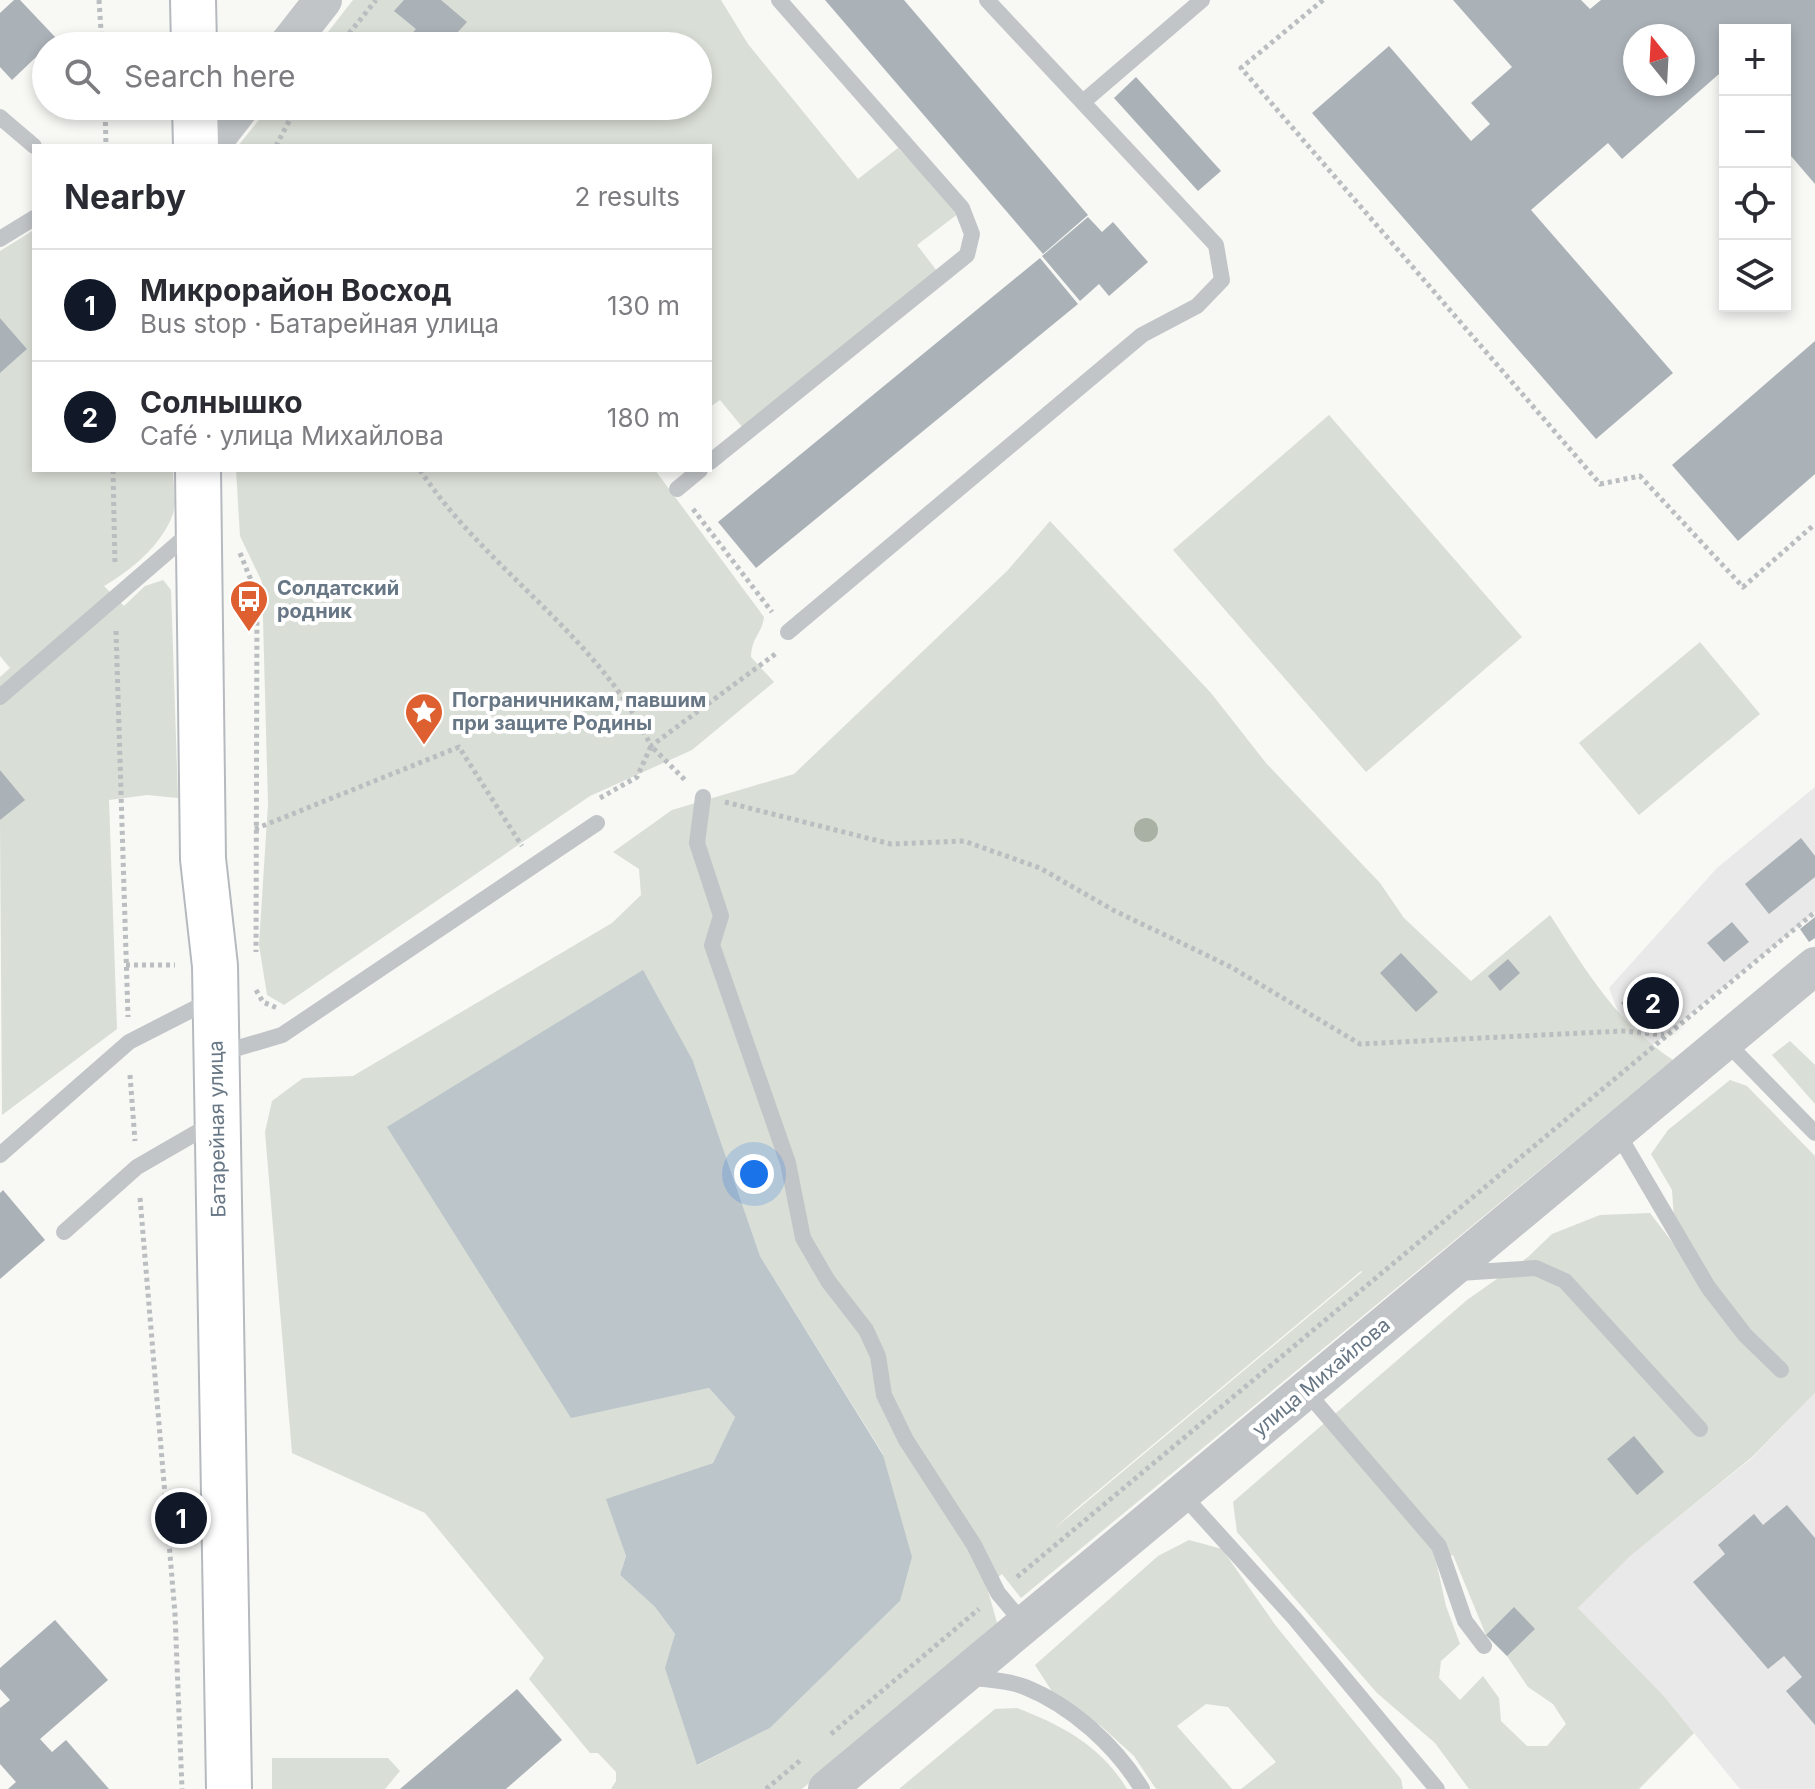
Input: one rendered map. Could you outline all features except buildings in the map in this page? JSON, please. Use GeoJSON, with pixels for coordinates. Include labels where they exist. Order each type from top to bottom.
{"type":"FeatureCollection","features":[{"type":"Feature","properties":{"kind":"main road"},"geometry":{"type":"LineString","coordinates":[[193,0],[194,32]]}},
{"type":"Feature","properties":{"kind":"main road"},"geometry":{"type":"LineString","coordinates":[[195,120],[196,144]]}},
{"type":"Feature","properties":{"kind":"main road","name":"Батарейная улица"},"geometry":{"type":"LineString","coordinates":[[199,472],[216,533],[203,859],[216,998],[229,1789]]}},
{"type":"Feature","properties":{"kind":"street"},"geometry":{"type":"LineString","coordinates":[[298,32],[323,0]]}},
{"type":"Feature","properties":{"kind":"street"},"geometry":{"type":"LineString","coordinates":[[212,144],[230,120]]}},
{"type":"Feature","properties":{"kind":"street","name":"улица Михайлова"},"geometry":{"type":"LineString","coordinates":[[827,1789],[1815,966]]}},
{"type":"Feature","properties":{"kind":"lane"},"geometry":{"type":"LineString","coordinates":[[712,460],[967,255],[972,234],[962,208],[779,0]]}},
{"type":"Feature","properties":{"kind":"lane"},"geometry":{"type":"LineString","coordinates":[[788,632],[1142,335],[1197,306],[1222,280],[1216,245],[987,0]]}},
{"type":"Feature","properties":{"kind":"lane"},"geometry":{"type":"LineString","coordinates":[[1083,102],[1202,0]]}},
{"type":"Feature","properties":{"kind":"lane"},"geometry":{"type":"LineString","coordinates":[[0,117],[32,144]]}},
{"type":"Feature","properties":{"kind":"lane"},"geometry":{"type":"LineString","coordinates":[[0,239],[32,219]]}},
{"type":"Feature","properties":{"kind":"lane"},"geometry":{"type":"LineString","coordinates":[[677,489],[698,472]]}},
{"type":"Feature","properties":{"kind":"lane"},"geometry":{"type":"LineString","coordinates":[[0,697],[116,597],[216,533]]}},
{"type":"Feature","properties":{"kind":"lane"},"geometry":{"type":"LineString","coordinates":[[703,797],[697,843],[721,916],[712,945],[788,1163],[803,1238],[828,1281],[866,1330],[878,1356],[884,1395],[906,1440],[974,1545],[998,1593],[1025,1625]]}},
{"type":"Feature","properties":{"kind":"lane"},"geometry":{"type":"LineString","coordinates":[[216,1055],[282,1035],[597,823]]}},
{"type":"Feature","properties":{"kind":"lane"},"geometry":{"type":"LineString","coordinates":[[0,1155],[129,1042],[216,998]]}},
{"type":"Feature","properties":{"kind":"lane"},"geometry":{"type":"LineString","coordinates":[[1724,1040],[1815,1133]]}},
{"type":"Feature","properties":{"kind":"lane"},"geometry":{"type":"LineString","coordinates":[[64,1232],[137,1167],[216,1121]]}},
{"type":"Feature","properties":{"kind":"lane"},"geometry":{"type":"LineString","coordinates":[[1616,1130],[1708,1287],[1745,1335],[1781,1370]]}},
{"type":"Feature","properties":{"kind":"lane"},"geometry":{"type":"LineString","coordinates":[[1442,1275],[1536,1268],[1565,1281],[1700,1429]]}},
{"type":"Feature","properties":{"kind":"lane"},"geometry":{"type":"LineString","coordinates":[[1305,1390],[1439,1546],[1465,1621],[1484,1646]]}},
{"type":"Feature","properties":{"kind":"lane"},"geometry":{"type":"LineString","coordinates":[[1182,1494],[1296,1620],[1437,1789]]}},
{"type":"Feature","properties":{"kind":"lane"},"geometry":{"type":"LineString","coordinates":[[963,1676],[1023,1686],[1059,1706],[1092,1730],[1127,1764],[1142,1789]]}},
{"type":"Feature","properties":{"kind":"path"},"geometry":{"type":"LineString","coordinates":[[99,0],[101,32]]}},
{"type":"Feature","properties":{"kind":"path"},"geometry":{"type":"LineString","coordinates":[[350,32],[376,0]]}},
{"type":"Feature","properties":{"kind":"path"},"geometry":{"type":"LineString","coordinates":[[1323,0],[1241,68],[1600,484],[1640,476],[1743,587],[1815,524]]}},
{"type":"Feature","properties":{"kind":"path"},"geometry":{"type":"LineString","coordinates":[[105,120],[106,144]]}},
{"type":"Feature","properties":{"kind":"path"},"geometry":{"type":"LineString","coordinates":[[277,144],[290,120]]}},
{"type":"Feature","properties":{"kind":"path"},"geometry":{"type":"LineString","coordinates":[[113,472],[129,1042],[174,1593],[182,1789]]}},
{"type":"Feature","properties":{"kind":"path"},"geometry":{"type":"LineString","coordinates":[[422,472],[479,539],[580,644],[635,713],[651,746],[703,797],[891,844],[964,841],[1040,868],[1113,910],[1231,967],[1360,1044],[1623,1031],[1664,1035]]}},
{"type":"Feature","properties":{"kind":"path"},"geometry":{"type":"LineString","coordinates":[[593,802],[637,777],[651,746],[792,640],[677,489]]}},
{"type":"Feature","properties":{"kind":"path"},"geometry":{"type":"LineString","coordinates":[[216,533],[257,595],[259,779],[255,829],[256,968]]}},
{"type":"Feature","properties":{"kind":"path"},"geometry":{"type":"LineString","coordinates":[[255,829],[459,747],[523,847]]}},
{"type":"Feature","properties":{"kind":"path"},"geometry":{"type":"LineString","coordinates":[[510,856],[535,839]]}},
{"type":"Feature","properties":{"kind":"path"},"geometry":{"type":"LineString","coordinates":[[825,1739],[1664,1035],[1815,912]]}},
{"type":"Feature","properties":{"kind":"path"},"geometry":{"type":"LineString","coordinates":[[256,980],[256,992],[263,1002],[277,1008],[292,1005]]}},
{"type":"Feature","properties":{"kind":"path"},"geometry":{"type":"LineString","coordinates":[[766,1789],[813,1749]]}},
{"type":"Feature","properties":{"kind":"shaded area"},"geometry":{"type":"Polygon","coordinates":[[[353,0],[721,0],[748,44],[858,179],[898,148],[959,213],[917,245],[937,271],[743,428],[720,400],[712,406],[712,144],[240,144],[259,120],[712,120],[712,32],[328,32],[353,0]]]}},
{"type":"Feature","properties":{"kind":"shaded area"},"geometry":{"type":"Polygon","coordinates":[[[32,231],[32,472],[173,472],[175,504],[168,526],[144,556],[104,586],[124,606],[145,586],[163,580],[171,590],[178,798],[147,795],[109,800],[117,1029],[2,1115],[0,820],[24,799],[0,770],[0,677],[10,668],[0,656],[0,373],[27,349],[0,318],[0,251],[32,231]]]}},
{"type":"Feature","properties":{"kind":"shaded area"},"geometry":{"type":"Polygon","coordinates":[[[1329,415],[1522,637],[1366,772],[1173,550],[1329,415]]]}},
{"type":"Feature","properties":{"kind":"shaded area"},"geometry":{"type":"Polygon","coordinates":[[[236,472],[656,472],[764,617],[751,657],[774,682],[692,750],[590,796],[284,1005],[267,995],[259,945],[268,804],[262,582],[240,536],[236,472]]]}},
{"type":"Feature","properties":{"kind":"shaded area"},"geometry":{"type":"Polygon","coordinates":[[[1050,521],[1211,693],[1266,763],[1380,883],[1404,918],[1471,981],[1550,915],[1618,1012],[1673,1060],[1021,1598],[1002,1574],[987,1587],[997,1623],[802,1789],[611,1789],[616,1781],[616,1772],[598,1753],[590,1753],[529,1679],[544,1658],[425,1513],[292,1453],[265,1132],[272,1101],[303,1078],[353,1076],[612,923],[641,895],[639,869],[613,852],[672,810],[794,774],[1008,570],[1050,521]],[[693,1061],[571,1417],[709,1388],[735,1417],[713,1463],[607,1499],[626,1556],[620,1575],[655,1607],[675,1634],[698,1765],[770,1728],[900,1601],[883,1454],[760,1256],[693,1061]],[[1362,1272],[1077,1508],[1054,1529],[1362,1272]]]}},
{"type":"Feature","properties":{"kind":"shaded area"},"geometry":{"type":"Polygon","coordinates":[[[1700,642],[1760,714],[1639,815],[1579,743],[1700,642]]]}},
{"type":"Feature","properties":{"kind":"shaded area"},"geometry":{"type":"Polygon","coordinates":[[[1815,787],[1815,912],[1636,1059],[1609,988],[1717,868],[1815,787]]]}},
{"type":"Feature","properties":{"kind":"shaded area"},"geometry":{"type":"Polygon","coordinates":[[[643,970],[693,1061],[760,1256],[883,1455],[912,1557],[900,1601],[770,1728],[697,1765],[665,1668],[675,1634],[655,1607],[620,1575],[626,1556],[606,1499],[713,1463],[735,1417],[709,1388],[571,1418],[387,1127],[643,970]]]}},
{"type":"Feature","properties":{"kind":"shaded area"},"geometry":{"type":"Polygon","coordinates":[[[1790,1041],[1815,1065],[1815,1104],[1772,1055],[1790,1041]]]}},
{"type":"Feature","properties":{"kind":"shaded area"},"geometry":{"type":"Polygon","coordinates":[[[1730,1080],[1747,1086],[1815,1156],[1815,1393],[1752,1457],[1629,1557],[1578,1608],[1663,1695],[1694,1733],[1639,1789],[1469,1789],[1435,1743],[1377,1693],[1237,1532],[1233,1502],[1467,1300],[1528,1257],[1552,1234],[1600,1215],[1650,1213],[1676,1247],[1672,1190],[1651,1154],[1668,1130],[1730,1080]],[[1453,1555],[1436,1561],[1446,1606],[1460,1644],[1441,1661],[1439,1678],[1460,1700],[1483,1676],[1499,1698],[1501,1721],[1527,1746],[1547,1746],[1566,1724],[1553,1704],[1528,1687],[1507,1656],[1486,1635],[1453,1555]]]}},
{"type":"Feature","properties":{"kind":"shaded area"},"geometry":{"type":"Polygon","coordinates":[[[1815,1393],[1815,1789],[1740,1789],[1663,1695],[1578,1608],[1625,1560],[1752,1458],[1815,1393]]]}},
{"type":"Feature","properties":{"kind":"shaded area"},"geometry":{"type":"Polygon","coordinates":[[[1189,1540],[1222,1549],[1276,1626],[1401,1779],[1403,1789],[1241,1789],[1276,1762],[1228,1707],[1206,1704],[1177,1726],[1232,1789],[1156,1789],[1134,1756],[1101,1726],[1055,1696],[1035,1665],[1158,1556],[1189,1540]]]}},
{"type":"Feature","properties":{"kind":"shaded area"},"geometry":{"type":"Polygon","coordinates":[[[1017,1708],[1080,1739],[1106,1761],[1127,1789],[899,1789],[995,1709],[1017,1708]]]}},
{"type":"Feature","properties":{"kind":"shaded area"},"geometry":{"type":"Polygon","coordinates":[[[272,1758],[388,1758],[400,1771],[385,1789],[272,1789],[272,1758]]]}},
{"type":"Feature","properties":{"kind":"place","name":"Солдатский родник"},"geometry":{"type":"Point","coordinates":[249,633]}},
{"type":"Feature","properties":{"kind":"place","name":"Пограничникам, павшим при защите Родины"},"geometry":{"type":"Point","coordinates":[424,746]}},
{"type":"Feature","properties":{"kind":"place","name":"Солнышко"},"geometry":{"type":"Point","coordinates":[1653,1003]}},
{"type":"Feature","properties":{"kind":"place","name":"Микрорайон Восход"},"geometry":{"type":"Point","coordinates":[181,1518]}}]}
